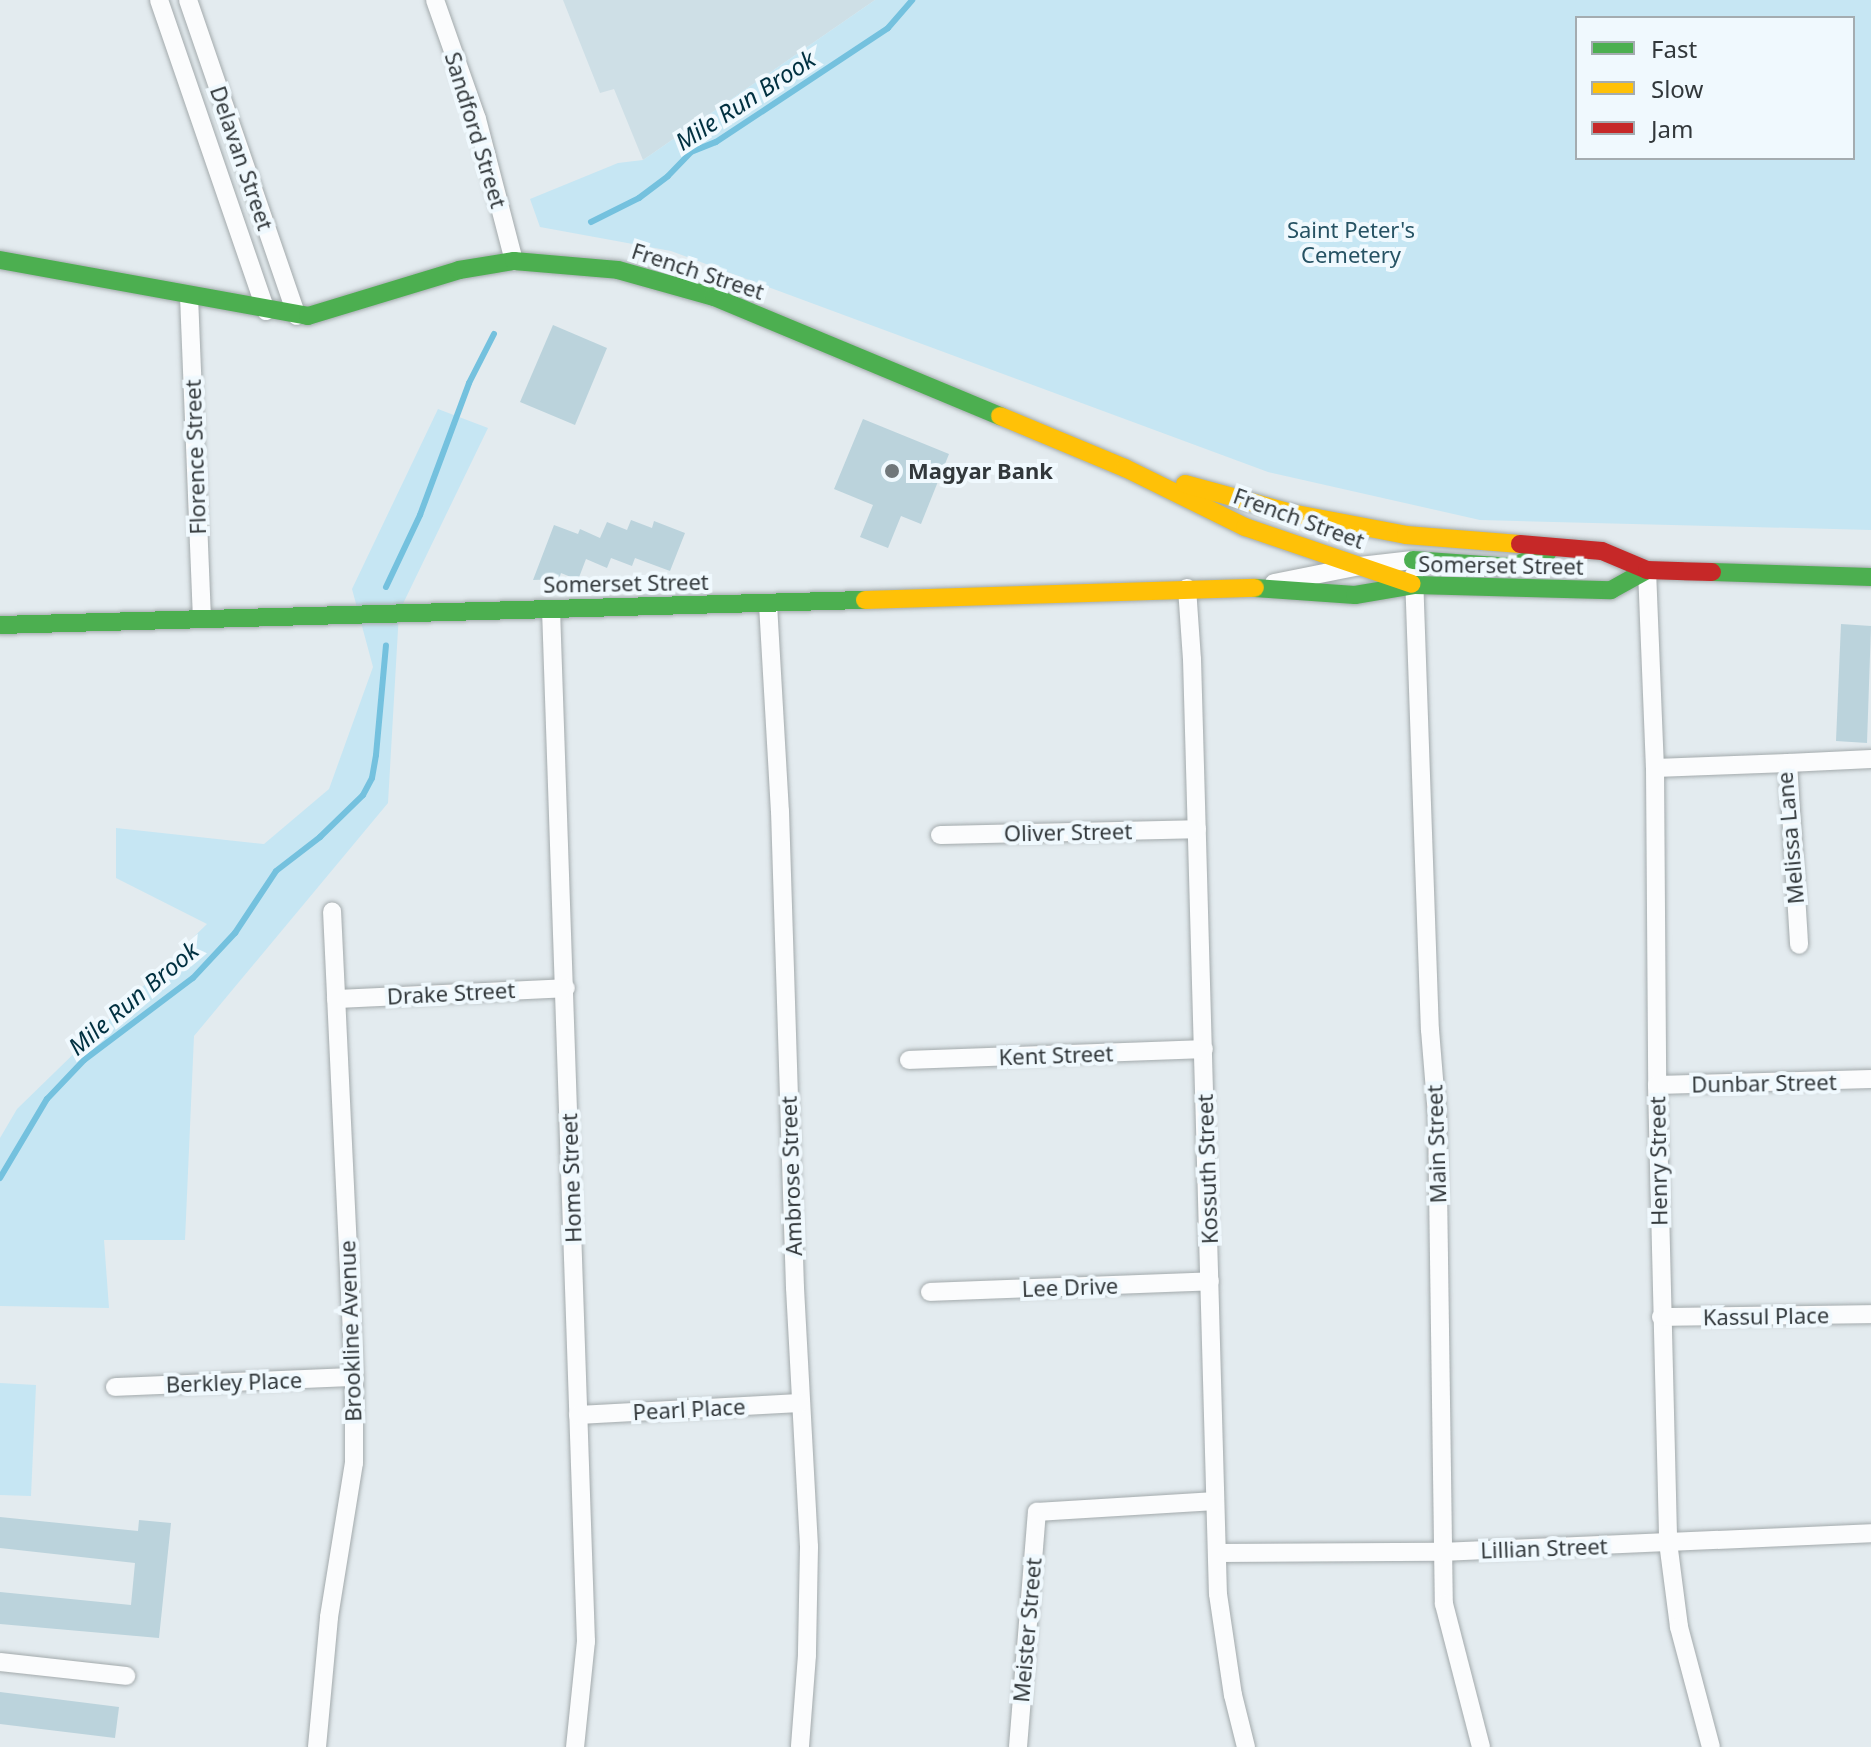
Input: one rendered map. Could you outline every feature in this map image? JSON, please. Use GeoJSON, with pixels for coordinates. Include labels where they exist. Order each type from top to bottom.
{"type":"FeatureCollection","features":[{"type":"Feature","properties":{"kind":"main road","name":"French Street"},"geometry":{"type":"LineString","coordinates":[[0,260],[297,316],[320,315],[414,283],[514,261],[618,270],[702,293],[1125,468],[1245,527],[1415,585]]}},
{"type":"Feature","properties":{"kind":"main road","name":"French Street"},"geometry":{"type":"LineString","coordinates":[[1125,468],[1291,513],[1412,537]]}},
{"type":"Feature","properties":{"kind":"main road","name":"Somerset Street"},"geometry":{"type":"LineString","coordinates":[[1412,537],[1602,551],[1647,570],[1871,577]]}},
{"type":"Feature","properties":{"kind":"main road"},"geometry":{"type":"LineString","coordinates":[[1413,560],[1512,567],[1555,549]]}},
{"type":"Feature","properties":{"kind":"main road","name":"Somerset Street"},"geometry":{"type":"LineString","coordinates":[[0,625],[768,604],[1187,588],[1254,588],[1355,595],[1415,585],[1611,590],[1647,570]]}},
{"type":"Feature","properties":{"kind":"street","name":"Delavan Street"},"geometry":{"type":"LineString","coordinates":[[159,0],[266,311]]}},
{"type":"Feature","properties":{"kind":"street","name":"Delavan Street"},"geometry":{"type":"LineString","coordinates":[[188,0],[297,316]]}},
{"type":"Feature","properties":{"kind":"street","name":"Sandford Street"},"geometry":{"type":"LineString","coordinates":[[435,0],[477,119],[514,261]]}},
{"type":"Feature","properties":{"kind":"street","name":"Florence Street"},"geometry":{"type":"LineString","coordinates":[[189,296],[202,619]]}},
{"type":"Feature","properties":{"kind":"street","name":"Main Street"},"geometry":{"type":"LineString","coordinates":[[1412,537],[1430,1030],[1437,1115],[1441,1552],[1444,1604],[1481,1747]]}},
{"type":"Feature","properties":{"kind":"street","name":"Somerset Street"},"geometry":{"type":"LineString","coordinates":[[1254,588],[1360,566],[1413,560]]}},
{"type":"Feature","properties":{"kind":"street","name":"Henry Street"},"geometry":{"type":"LineString","coordinates":[[1647,570],[1655,768],[1657,1085],[1668,1542],[1679,1627],[1711,1747]]}},
{"type":"Feature","properties":{"kind":"street","name":"Kossuth Street"},"geometry":{"type":"LineString","coordinates":[[1187,588],[1204,1049],[1217,1553],[1225,1637],[1246,1747]]}},
{"type":"Feature","properties":{"kind":"street","name":"Ambrose Street"},"geometry":{"type":"LineString","coordinates":[[768,604],[780,811],[800,1403],[809,1547],[807,1655],[800,1747]]}},
{"type":"Feature","properties":{"kind":"street","name":"Home Street"},"geometry":{"type":"LineString","coordinates":[[551,609],[586,1641],[575,1747]]}},
{"type":"Feature","properties":{"kind":"street"},"geometry":{"type":"LineString","coordinates":[[1788,763],[1871,759]]}},
{"type":"Feature","properties":{"kind":"street","name":"Melissa Lane"},"geometry":{"type":"LineString","coordinates":[[1655,768],[1788,763],[1799,945]]}},
{"type":"Feature","properties":{"kind":"street","name":"Oliver Street"},"geometry":{"type":"LineString","coordinates":[[940,835],[1197,829]]}},
{"type":"Feature","properties":{"kind":"street","name":"Brookline Avenue"},"geometry":{"type":"LineString","coordinates":[[317,1747],[329,1617],[354,1463],[354,1377],[332,912]]}},
{"type":"Feature","properties":{"kind":"street","name":"Drake Street"},"geometry":{"type":"LineString","coordinates":[[336,999],[566,988]]}},
{"type":"Feature","properties":{"kind":"street","name":"Kent Street"},"geometry":{"type":"LineString","coordinates":[[909,1060],[1204,1049]]}},
{"type":"Feature","properties":{"kind":"street","name":"Dunbar Street"},"geometry":{"type":"LineString","coordinates":[[1657,1085],[1871,1079]]}},
{"type":"Feature","properties":{"kind":"street","name":"Lee Drive"},"geometry":{"type":"LineString","coordinates":[[930,1292],[1210,1281]]}},
{"type":"Feature","properties":{"kind":"street","name":"Kassul Place"},"geometry":{"type":"LineString","coordinates":[[1661,1317],[1871,1314]]}},
{"type":"Feature","properties":{"kind":"street","name":"Berkley Place"},"geometry":{"type":"LineString","coordinates":[[115,1387],[354,1377]]}},
{"type":"Feature","properties":{"kind":"street","name":"Pearl Place"},"geometry":{"type":"LineString","coordinates":[[578,1415],[800,1403]]}},
{"type":"Feature","properties":{"kind":"street","name":"Meister Street"},"geometry":{"type":"LineString","coordinates":[[1018,1747],[1037,1512],[1215,1501]]}},
{"type":"Feature","properties":{"kind":"street","name":"Lillian Street"},"geometry":{"type":"LineString","coordinates":[[1217,1553],[1441,1552],[1871,1533]]}},
{"type":"Feature","properties":{"kind":"street"},"geometry":{"type":"LineString","coordinates":[[0,1662],[126,1676]]}},
{"type":"Feature","properties":{"kind":"shaded area"},"geometry":{"type":"Polygon","coordinates":[[[563,0],[875,0],[643,160],[614,89],[600,93],[563,0]]]}},
{"type":"Feature","properties":{"kind":"green space","name":"Saint Peter's Cemetery"},"geometry":{"type":"Polygon","coordinates":[[[875,0],[1871,0],[1871,530],[1480,520],[1268,472],[671,251],[540,227],[530,199],[618,163],[643,160],[875,0]]]}},
{"type":"Feature","properties":{"kind":"green space"},"geometry":{"type":"Polygon","coordinates":[[[438,409],[488,428],[399,612],[388,803],[194,1036],[185,1240],[104,1240],[109,1308],[0,1306],[0,1138],[17,1109],[207,924],[116,878],[116,828],[264,844],[329,789],[373,667],[352,589],[438,409]]]}},
{"type":"Feature","properties":{"kind":"green space"},"geometry":{"type":"Polygon","coordinates":[[[0,1383],[36,1385],[31,1496],[0,1495],[0,1383]]]}},
{"type":"Feature","properties":{"kind":"building"},"geometry":{"type":"Polygon","coordinates":[[[553,325],[607,348],[575,425],[520,402],[553,325]]]}},
{"type":"Feature","properties":{"kind":"building","name":"Magyar Bank"},"geometry":{"type":"Polygon","coordinates":[[[863,419],[949,454],[921,524],[901,516],[888,548],[860,537],[873,505],[834,489],[863,419]]]}},
{"type":"Feature","properties":{"kind":"building"},"geometry":{"type":"Polygon","coordinates":[[[631,520],[652,528],[654,521],[685,533],[670,571],[635,558],[632,566],[611,558],[607,568],[586,559],[578,580],[561,573],[559,579],[533,580],[554,525],[578,534],[580,529],[600,538],[607,522],[627,530],[631,520]]]}},
{"type":"Feature","properties":{"kind":"building"},"geometry":{"type":"Polygon","coordinates":[[[1841,624],[1871,626],[1867,743],[1836,741],[1841,624]]]}},
{"type":"Feature","properties":{"kind":"building"},"geometry":{"type":"Polygon","coordinates":[[[0,1517],[138,1531],[139,1520],[171,1523],[159,1638],[0,1624],[0,1592],[131,1605],[135,1563],[0,1548],[0,1517]]]}},
{"type":"Feature","properties":{"kind":"building"},"geometry":{"type":"Polygon","coordinates":[[[0,1692],[119,1707],[115,1738],[0,1724],[0,1692]]]}},
{"type":"Feature","properties":{"kind":"waterway","name":"Mile Run Brook"},"geometry":{"type":"LineString","coordinates":[[591,222],[639,198],[668,176],[691,152],[716,142],[888,28],[912,0]]}},
{"type":"Feature","properties":{"kind":"waterway","name":"Mile Run Brook"},"geometry":{"type":"LineString","coordinates":[[386,587],[420,515],[469,383],[494,334]]}},
{"type":"Feature","properties":{"kind":"waterway","name":"Mile Run Brook"},"geometry":{"type":"LineString","coordinates":[[0,1178],[47,1099],[84,1060],[193,978],[235,933],[276,871],[320,837],[363,795],[372,778],[376,755],[386,645]]}},
{"type":"Feature","properties":{"kind":"traffic: fast"},"geometry":{"type":"LineString","coordinates":[[0,260],[308,316],[459,270],[514,261],[618,270],[714,297],[1000,416]]}},
{"type":"Feature","properties":{"kind":"traffic: fast"},"geometry":{"type":"LineString","coordinates":[[1413,560],[1512,567],[1548,552]]}},
{"type":"Feature","properties":{"kind":"traffic: fast"},"geometry":{"type":"LineString","coordinates":[[1255,588],[1355,595],[1415,585],[1611,590],[1647,570]]}},
{"type":"Feature","properties":{"kind":"traffic: fast"},"geometry":{"type":"LineString","coordinates":[[1712,572],[1871,577]]}},
{"type":"Feature","properties":{"kind":"traffic: fast"},"geometry":{"type":"LineString","coordinates":[[0,625],[865,600]]}},
{"type":"Feature","properties":{"kind":"traffic: slow"},"geometry":{"type":"LineString","coordinates":[[1000,416],[1125,468],[1245,527],[1412,584]]}},
{"type":"Feature","properties":{"kind":"traffic: slow"},"geometry":{"type":"LineString","coordinates":[[1185,484],[1291,513],[1406,535],[1520,544]]}},
{"type":"Feature","properties":{"kind":"traffic: slow"},"geometry":{"type":"LineString","coordinates":[[865,600],[1255,588]]}},
{"type":"Feature","properties":{"kind":"traffic: jam"},"geometry":{"type":"LineString","coordinates":[[1520,544],[1602,551],[1647,570],[1712,572]]}},
{"type":"Feature","properties":{"kind":"place","name":"Magyar Bank"},"geometry":{"type":"Point","coordinates":[892,471]}}]}
